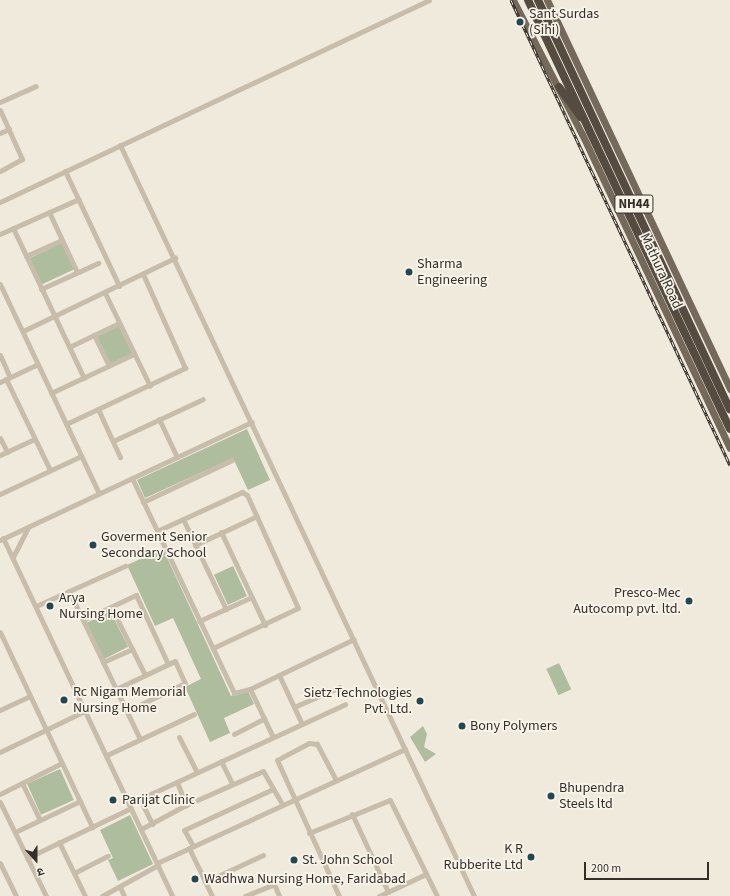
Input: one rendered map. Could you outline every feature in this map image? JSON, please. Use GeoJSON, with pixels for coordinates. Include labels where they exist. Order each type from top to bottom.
{"type":"FeatureCollection","features":[{"type":"Feature","properties":{"kind":"highway","name":"NH44"},"geometry":{"type":"LineString","coordinates":[[528,0],[730,429]]}},
{"type":"Feature","properties":{"kind":"highway","name":"Mathura Road"},"geometry":{"type":"LineString","coordinates":[[538,0],[730,409]]}},
{"type":"Feature","properties":{"kind":"highway"},"geometry":{"type":"LineString","coordinates":[[559,87],[585,121],[582,134]]}},
{"type":"Feature","properties":{"kind":"main road","name":"Mathura Road"},"geometry":{"type":"LineString","coordinates":[[513,0],[582,134],[730,448]]}},
{"type":"Feature","properties":{"kind":"main road","name":"Mathura Road"},"geometry":{"type":"LineString","coordinates":[[548,0],[730,389]]}},
{"type":"Feature","properties":{"kind":"street"},"geometry":{"type":"LineString","coordinates":[[0,202],[429,0]]}},
{"type":"Feature","properties":{"kind":"street"},"geometry":{"type":"LineString","coordinates":[[0,102],[36,86]]}},
{"type":"Feature","properties":{"kind":"street"},"geometry":{"type":"LineString","coordinates":[[0,110],[22,159],[0,172]]}},
{"type":"Feature","properties":{"kind":"street"},"geometry":{"type":"LineString","coordinates":[[0,133],[9,129]]}},
{"type":"Feature","properties":{"kind":"street"},"geometry":{"type":"LineString","coordinates":[[120,145],[175,258],[474,896]]}},
{"type":"Feature","properties":{"kind":"street"},"geometry":{"type":"LineString","coordinates":[[66,171],[119,286]]}},
{"type":"Feature","properties":{"kind":"street"},"geometry":{"type":"LineString","coordinates":[[0,234],[79,199]]}},
{"type":"Feature","properties":{"kind":"street"},"geometry":{"type":"LineString","coordinates":[[50,212],[77,272]]}},
{"type":"Feature","properties":{"kind":"street"},"geometry":{"type":"LineString","coordinates":[[13,228],[84,378]]}},
{"type":"Feature","properties":{"kind":"street"},"geometry":{"type":"LineString","coordinates":[[26,256],[62,240]]}},
{"type":"Feature","properties":{"kind":"street"},"geometry":{"type":"LineString","coordinates":[[23,331],[55,317],[175,258]]}},
{"type":"Feature","properties":{"kind":"street"},"geometry":{"type":"LineString","coordinates":[[41,288],[98,262]]}},
{"type":"Feature","properties":{"kind":"street"},"geometry":{"type":"LineString","coordinates":[[66,424],[150,386],[186,366],[143,274]]}},
{"type":"Feature","properties":{"kind":"street"},"geometry":{"type":"LineString","coordinates":[[0,284],[2,295],[23,331],[99,493]]}},
{"type":"Feature","properties":{"kind":"street"},"geometry":{"type":"LineString","coordinates":[[104,293],[150,386]]}},
{"type":"Feature","properties":{"kind":"street"},"geometry":{"type":"LineString","coordinates":[[69,347],[119,323]]}},
{"type":"Feature","properties":{"kind":"street"},"geometry":{"type":"LineString","coordinates":[[94,335],[109,366]]}},
{"type":"Feature","properties":{"kind":"street"},"geometry":{"type":"LineString","coordinates":[[52,393],[134,354]]}},
{"type":"Feature","properties":{"kind":"street"},"geometry":{"type":"LineString","coordinates":[[0,355],[8,378],[50,470]]}},
{"type":"Feature","properties":{"kind":"street"},"geometry":{"type":"LineString","coordinates":[[0,382],[38,364]]}},
{"type":"Feature","properties":{"kind":"street"},"geometry":{"type":"LineString","coordinates":[[113,441],[203,399]]}},
{"type":"Feature","properties":{"kind":"street"},"geometry":{"type":"LineString","coordinates":[[98,409],[120,457]]}},
{"type":"Feature","properties":{"kind":"street"},"geometry":{"type":"LineString","coordinates":[[159,420],[177,457]]}},
{"type":"Feature","properties":{"kind":"street"},"geometry":{"type":"LineString","coordinates":[[172,896],[107,755],[36,606],[2,539],[252,422]]}},
{"type":"Feature","properties":{"kind":"street"},"geometry":{"type":"LineString","coordinates":[[0,438],[7,452]]}},
{"type":"Feature","properties":{"kind":"street"},"geometry":{"type":"LineString","coordinates":[[0,455],[35,439]]}},
{"type":"Feature","properties":{"kind":"street"},"geometry":{"type":"LineString","coordinates":[[0,494],[81,456]]}},
{"type":"Feature","properties":{"kind":"street"},"geometry":{"type":"LineString","coordinates":[[143,502],[232,460]]}},
{"type":"Feature","properties":{"kind":"street"},"geometry":{"type":"LineString","coordinates":[[132,478],[234,693],[250,689],[354,639]]}},
{"type":"Feature","properties":{"kind":"street"},"geometry":{"type":"LineString","coordinates":[[157,531],[244,492],[257,516],[298,608],[265,625],[212,648]]}},
{"type":"Feature","properties":{"kind":"street"},"geometry":{"type":"LineString","coordinates":[[195,545],[257,516]]}},
{"type":"Feature","properties":{"kind":"street"},"geometry":{"type":"LineString","coordinates":[[183,519],[226,609]]}},
{"type":"Feature","properties":{"kind":"street"},"geometry":{"type":"LineString","coordinates":[[12,557],[28,527]]}},
{"type":"Feature","properties":{"kind":"street"},"geometry":{"type":"LineString","coordinates":[[221,532],[265,625]]}},
{"type":"Feature","properties":{"kind":"street"},"geometry":{"type":"LineString","coordinates":[[36,606],[125,566]]}},
{"type":"Feature","properties":{"kind":"street"},"geometry":{"type":"LineString","coordinates":[[69,591],[140,739]]}},
{"type":"Feature","properties":{"kind":"street"},"geometry":{"type":"LineString","coordinates":[[82,620],[136,596],[168,664]]}},
{"type":"Feature","properties":{"kind":"street"},"geometry":{"type":"LineString","coordinates":[[199,621],[252,597]]}},
{"type":"Feature","properties":{"kind":"street"},"geometry":{"type":"LineString","coordinates":[[111,607],[144,675]]}},
{"type":"Feature","properties":{"kind":"street"},"geometry":{"type":"LineString","coordinates":[[0,634],[92,827]]}},
{"type":"Feature","properties":{"kind":"street"},"geometry":{"type":"LineString","coordinates":[[103,662],[132,649]]}},
{"type":"Feature","properties":{"kind":"street"},"geometry":{"type":"LineString","coordinates":[[116,689],[175,661],[186,683],[127,711]]}},
{"type":"Feature","properties":{"kind":"street"},"geometry":{"type":"LineString","coordinates":[[279,675],[302,724]]}},
{"type":"Feature","properties":{"kind":"street"},"geometry":{"type":"LineString","coordinates":[[294,707],[340,687]]}},
{"type":"Feature","properties":{"kind":"street"},"geometry":{"type":"LineString","coordinates":[[250,689],[273,737]]}},
{"type":"Feature","properties":{"kind":"street"},"geometry":{"type":"LineString","coordinates":[[0,710],[30,696]]}},
{"type":"Feature","properties":{"kind":"street"},"geometry":{"type":"LineString","coordinates":[[27,858],[92,827],[140,799],[345,704]]}},
{"type":"Feature","properties":{"kind":"street"},"geometry":{"type":"LineString","coordinates":[[0,752],[85,711]]}},
{"type":"Feature","properties":{"kind":"street"},"geometry":{"type":"LineString","coordinates":[[107,755],[194,714]]}},
{"type":"Feature","properties":{"kind":"street"},"geometry":{"type":"LineString","coordinates":[[234,734],[264,719]]}},
{"type":"Feature","properties":{"kind":"street"},"geometry":{"type":"LineString","coordinates":[[180,737],[197,772]]}},
{"type":"Feature","properties":{"kind":"street"},"geometry":{"type":"LineString","coordinates":[[336,780],[321,747],[309,743],[278,760],[309,833],[339,896]]}},
{"type":"Feature","properties":{"kind":"street"},"geometry":{"type":"LineString","coordinates":[[102,896],[120,887],[157,864],[191,847],[405,749]]}},
{"type":"Feature","properties":{"kind":"street"},"geometry":{"type":"LineString","coordinates":[[221,761],[232,784]]}},
{"type":"Feature","properties":{"kind":"street"},"geometry":{"type":"LineString","coordinates":[[0,794],[62,763]]}},
{"type":"Feature","properties":{"kind":"street"},"geometry":{"type":"LineString","coordinates":[[141,829],[186,805],[263,771],[283,805]]}},
{"type":"Feature","properties":{"kind":"street"},"geometry":{"type":"LineString","coordinates":[[177,782],[186,805]]}},
{"type":"Feature","properties":{"kind":"street"},"geometry":{"type":"LineString","coordinates":[[22,783],[40,820]]}},
{"type":"Feature","properties":{"kind":"street"},"geometry":{"type":"LineString","coordinates":[[212,896],[184,830],[273,789]]}},
{"type":"Feature","properties":{"kind":"street"},"geometry":{"type":"LineString","coordinates":[[140,799],[152,824]]}},
{"type":"Feature","properties":{"kind":"street"},"geometry":{"type":"LineString","coordinates":[[309,833],[352,814],[390,800],[437,896]]}},
{"type":"Feature","properties":{"kind":"street"},"geometry":{"type":"LineString","coordinates":[[14,832],[80,801]]}},
{"type":"Feature","properties":{"kind":"street"},"geometry":{"type":"LineString","coordinates":[[0,802],[46,896]]}},
{"type":"Feature","properties":{"kind":"street"},"geometry":{"type":"LineString","coordinates":[[352,814],[388,892]]}},
{"type":"Feature","properties":{"kind":"street"},"geometry":{"type":"LineString","coordinates":[[59,842],[85,896]]}},
{"type":"Feature","properties":{"kind":"street"},"geometry":{"type":"LineString","coordinates":[[206,882],[263,855]]}},
{"type":"Feature","properties":{"kind":"street"},"geometry":{"type":"LineString","coordinates":[[74,873],[108,856]]}},
{"type":"Feature","properties":{"kind":"street"},"geometry":{"type":"LineString","coordinates":[[0,862],[16,896]]}},
{"type":"Feature","properties":{"kind":"street"},"geometry":{"type":"LineString","coordinates":[[379,896],[426,874]]}},
{"type":"Feature","properties":{"kind":"street"},"geometry":{"type":"LineString","coordinates":[[246,896],[274,884],[279,896]]}},
{"type":"Feature","properties":{"kind":"street"},"geometry":{"type":"LineString","coordinates":[[120,887],[124,896]]}},
{"type":"Feature","properties":{"kind":"green space"},"geometry":{"type":"Polygon","coordinates":[[[62,243],[74,269],[42,284],[29,258],[62,243]]]}},
{"type":"Feature","properties":{"kind":"green space"},"geometry":{"type":"Polygon","coordinates":[[[119,326],[132,353],[110,364],[97,337],[119,326]]]}},
{"type":"Feature","properties":{"kind":"green space"},"geometry":{"type":"Polygon","coordinates":[[[247,429],[270,480],[248,490],[233,458],[145,498],[137,480],[247,429]]]}},
{"type":"Feature","properties":{"kind":"green space"},"geometry":{"type":"Polygon","coordinates":[[[163,549],[231,696],[247,689],[254,704],[224,718],[230,733],[210,742],[185,687],[201,679],[173,618],[155,626],[127,565],[163,549]]]}},
{"type":"Feature","properties":{"kind":"green space"},"geometry":{"type":"Polygon","coordinates":[[[233,566],[247,596],[228,605],[214,575],[233,566]]]}},
{"type":"Feature","properties":{"kind":"green space"},"geometry":{"type":"Polygon","coordinates":[[[110,611],[128,647],[104,659],[86,623],[110,611]]]}},
{"type":"Feature","properties":{"kind":"green space"},"geometry":{"type":"Polygon","coordinates":[[[559,663],[571,689],[559,695],[546,669],[559,663]]]}},
{"type":"Feature","properties":{"kind":"green space"},"geometry":{"type":"Polygon","coordinates":[[[423,726],[427,734],[424,747],[436,754],[425,762],[410,737],[423,726]]]}},
{"type":"Feature","properties":{"kind":"green space"},"geometry":{"type":"Polygon","coordinates":[[[60,769],[74,800],[41,815],[27,784],[60,769]]]}},
{"type":"Feature","properties":{"kind":"green space"},"geometry":{"type":"Polygon","coordinates":[[[130,815],[153,864],[118,881],[108,860],[113,858],[100,830],[130,815]]]}},
{"type":"Feature","properties":{"kind":"railway"},"geometry":{"type":"LineString","coordinates":[[511,0],[730,465]]}},
{"type":"Feature","properties":{"kind":"place","name":"Sant Surdas (Sihi)"},"geometry":{"type":"Point","coordinates":[520,22]}},
{"type":"Feature","properties":{"kind":"place","name":"Sharma Engineering"},"geometry":{"type":"Point","coordinates":[409,272]}},
{"type":"Feature","properties":{"kind":"place","name":"Goverment Senior Secondary School"},"geometry":{"type":"Point","coordinates":[93,545]}},
{"type":"Feature","properties":{"kind":"place","name":"Presco-Mec Autocomp pvt. ltd."},"geometry":{"type":"Point","coordinates":[689,601]}},
{"type":"Feature","properties":{"kind":"place","name":"Arya Nursing Home"},"geometry":{"type":"Point","coordinates":[50,606]}},
{"type":"Feature","properties":{"kind":"place","name":"Rc Nigam Memorial Nursing Home"},"geometry":{"type":"Point","coordinates":[64,700]}},
{"type":"Feature","properties":{"kind":"place","name":"Sietz Technologies Pvt. Ltd."},"geometry":{"type":"Point","coordinates":[420,701]}},
{"type":"Feature","properties":{"kind":"place","name":"Bony Polymers"},"geometry":{"type":"Point","coordinates":[462,726]}},
{"type":"Feature","properties":{"kind":"place","name":"Bhupendra Steels ltd"},"geometry":{"type":"Point","coordinates":[551,796]}},
{"type":"Feature","properties":{"kind":"place","name":"Parijat Clinic"},"geometry":{"type":"Point","coordinates":[113,800]}},
{"type":"Feature","properties":{"kind":"place","name":"K R Rubberite Ltd"},"geometry":{"type":"Point","coordinates":[531,857]}},
{"type":"Feature","properties":{"kind":"place","name":"St. John School"},"geometry":{"type":"Point","coordinates":[294,860]}},
{"type":"Feature","properties":{"kind":"place","name":"Wadhwa Nursing Home, Faridabad"},"geometry":{"type":"Point","coordinates":[195,879]}}]}
